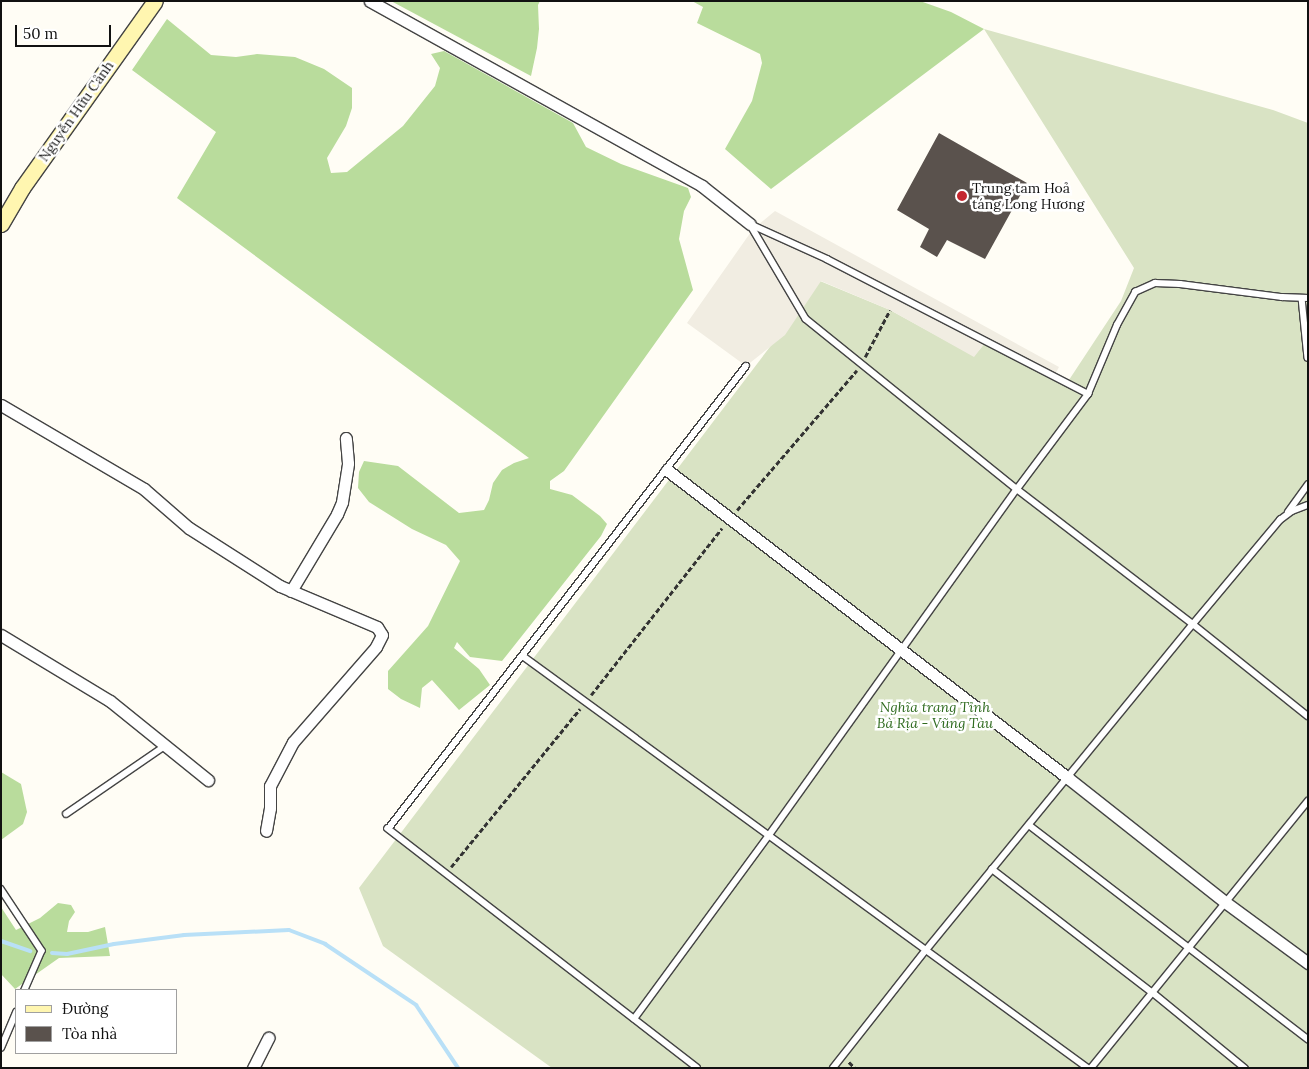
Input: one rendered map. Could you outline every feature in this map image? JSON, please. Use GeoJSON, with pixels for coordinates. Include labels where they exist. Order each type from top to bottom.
{"type":"FeatureCollection","features":[{"type":"Feature","properties":{"kind":"main road","name":"Nguyễn Hữu Cảnh"},"geometry":{"type":"LineString","coordinates":[[2,219],[155,1]]}},
{"type":"Feature","properties":{"kind":"street"},"geometry":{"type":"LineString","coordinates":[[370,1],[702,186],[750,224]]}},
{"type":"Feature","properties":{"kind":"street"},"geometry":{"type":"LineString","coordinates":[[1,405],[144,489],[190,528],[291,591],[377,627],[382,635],[376,647],[293,742],[270,786],[270,808],[266,832]]}},
{"type":"Feature","properties":{"kind":"street"},"geometry":{"type":"LineString","coordinates":[[291,591],[337,514],[342,502],[348,463],[346,438]]}},
{"type":"Feature","properties":{"kind":"street"},"geometry":{"type":"LineString","coordinates":[[667,470],[1068,778],[1225,902],[1308,963]]}},
{"type":"Feature","properties":{"kind":"street"},"geometry":{"type":"LineString","coordinates":[[1,635],[110,701],[208,780]]}},
{"type":"Feature","properties":{"kind":"street"},"geometry":{"type":"LineString","coordinates":[[253,1068],[268,1038]]}},
{"type":"Feature","properties":{"kind":"lane"},"geometry":{"type":"LineString","coordinates":[[750,224],[806,318],[1017,488],[1308,716]]}},
{"type":"Feature","properties":{"kind":"lane"},"geometry":{"type":"LineString","coordinates":[[750,224],[827,259],[1088,394]]}},
{"type":"Feature","properties":{"kind":"lane"},"geometry":{"type":"LineString","coordinates":[[634,1019],[769,835],[1017,488],[1088,394],[1117,325],[1135,292],[1155,283],[1305,298],[1308,358]]}},
{"type":"Feature","properties":{"kind":"lane"},"geometry":{"type":"LineString","coordinates":[[698,1068],[388,830],[746,366]]}},
{"type":"Feature","properties":{"kind":"lane"},"geometry":{"type":"LineString","coordinates":[[833,1068],[926,950],[1192,624],[1286,516],[1308,484]]}},
{"type":"Feature","properties":{"kind":"lane"},"geometry":{"type":"LineString","coordinates":[[1286,516],[1308,504]]}},
{"type":"Feature","properties":{"kind":"lane"},"geometry":{"type":"LineString","coordinates":[[523,656],[1089,1068],[1308,801]]}},
{"type":"Feature","properties":{"kind":"lane"},"geometry":{"type":"LineString","coordinates":[[66,814],[165,746]]}},
{"type":"Feature","properties":{"kind":"lane"},"geometry":{"type":"LineString","coordinates":[[1029,825],[1308,1039]]}},
{"type":"Feature","properties":{"kind":"lane"},"geometry":{"type":"LineString","coordinates":[[992,869],[1152,992],[1245,1068]]}},
{"type":"Feature","properties":{"kind":"lane"},"geometry":{"type":"LineString","coordinates":[[1,889],[42,951],[25,989]]}},
{"type":"Feature","properties":{"kind":"lane"},"geometry":{"type":"LineString","coordinates":[[1,1048],[15,1014]]}},
{"type":"Feature","properties":{"kind":"path"},"geometry":{"type":"LineString","coordinates":[[446,874],[586,702],[730,518],[862,364],[890,310]]}},
{"type":"Feature","properties":{"kind":"green space"},"geometry":{"type":"Polygon","coordinates":[[[391,1],[540,1],[538,5],[539,29],[537,48],[531,76],[391,1]]]}},
{"type":"Feature","properties":{"kind":"green space"},"geometry":{"type":"Polygon","coordinates":[[[692,1],[920,1],[951,12],[984,29],[771,189],[725,149],[752,101],[762,63],[760,54],[697,23],[703,7],[692,1]]]}},
{"type":"Feature","properties":{"kind":"green space"},"geometry":{"type":"Polygon","coordinates":[[[167,19],[211,55],[236,57],[257,54],[295,57],[324,69],[352,88],[352,108],[346,126],[327,158],[331,173],[347,172],[403,126],[435,86],[440,68],[431,54],[444,51],[573,123],[586,147],[621,164],[688,188],[691,197],[684,211],[679,239],[693,290],[564,471],[550,481],[550,489],[572,495],[600,516],[607,524],[601,536],[502,661],[470,657],[457,642],[454,648],[479,669],[490,685],[459,710],[432,680],[422,688],[420,708],[401,699],[388,689],[388,671],[428,626],[460,561],[446,545],[412,529],[369,502],[358,488],[359,472],[364,461],[398,466],[459,513],[484,510],[489,500],[493,483],[502,470],[514,463],[529,458],[177,198],[216,132],[132,70],[167,19]]]}},
{"type":"Feature","properties":{"kind":"green space","name":"Nghĩa trang Tỉnh Bà Rịa - Vũng Tàu"},"geometry":{"type":"Polygon","coordinates":[[[984,29],[1273,110],[1308,123],[1308,1068],[552,1068],[383,946],[359,888],[820,281],[890,310],[974,356],[985,343],[1065,386],[1121,301],[1134,268],[984,29]]]}},
{"type":"Feature","properties":{"kind":"green space"},"geometry":{"type":"Polygon","coordinates":[[[1,772],[21,784],[27,812],[23,824],[1,840],[1,772]]]}},
{"type":"Feature","properties":{"kind":"green space"},"geometry":{"type":"Polygon","coordinates":[[[58,903],[71,905],[75,912],[69,921],[67,932],[88,932],[105,927],[110,956],[59,958],[15,989],[1,974],[1,907],[16,930],[40,918],[58,903]]]}},
{"type":"Feature","properties":{"kind":"shaded area"},"geometry":{"type":"Polygon","coordinates":[[[775,211],[1059,367],[1052,380],[985,343],[974,357],[890,310],[821,281],[785,335],[746,366],[687,323],[753,229],[775,211]]]}},
{"type":"Feature","properties":{"kind":"building","name":"Trung tam Hoả táng Long Hương"},"geometry":{"type":"Polygon","coordinates":[[[939,133],[1027,183],[985,259],[947,240],[937,257],[920,247],[929,229],[897,210],[939,133]]]}},
{"type":"Feature","properties":{"kind":"waterway"},"geometry":{"type":"LineString","coordinates":[[52,953],[67,954],[114,944],[184,935],[289,930],[325,944],[416,1005],[458,1068]]}},
{"type":"Feature","properties":{"kind":"waterway"},"geometry":{"type":"LineString","coordinates":[[1,941],[30,951]]}},
{"type":"Feature","properties":{"kind":"place","name":"Trung tam Hoả táng Long Hương"},"geometry":{"type":"Point","coordinates":[962,196]}}]}
